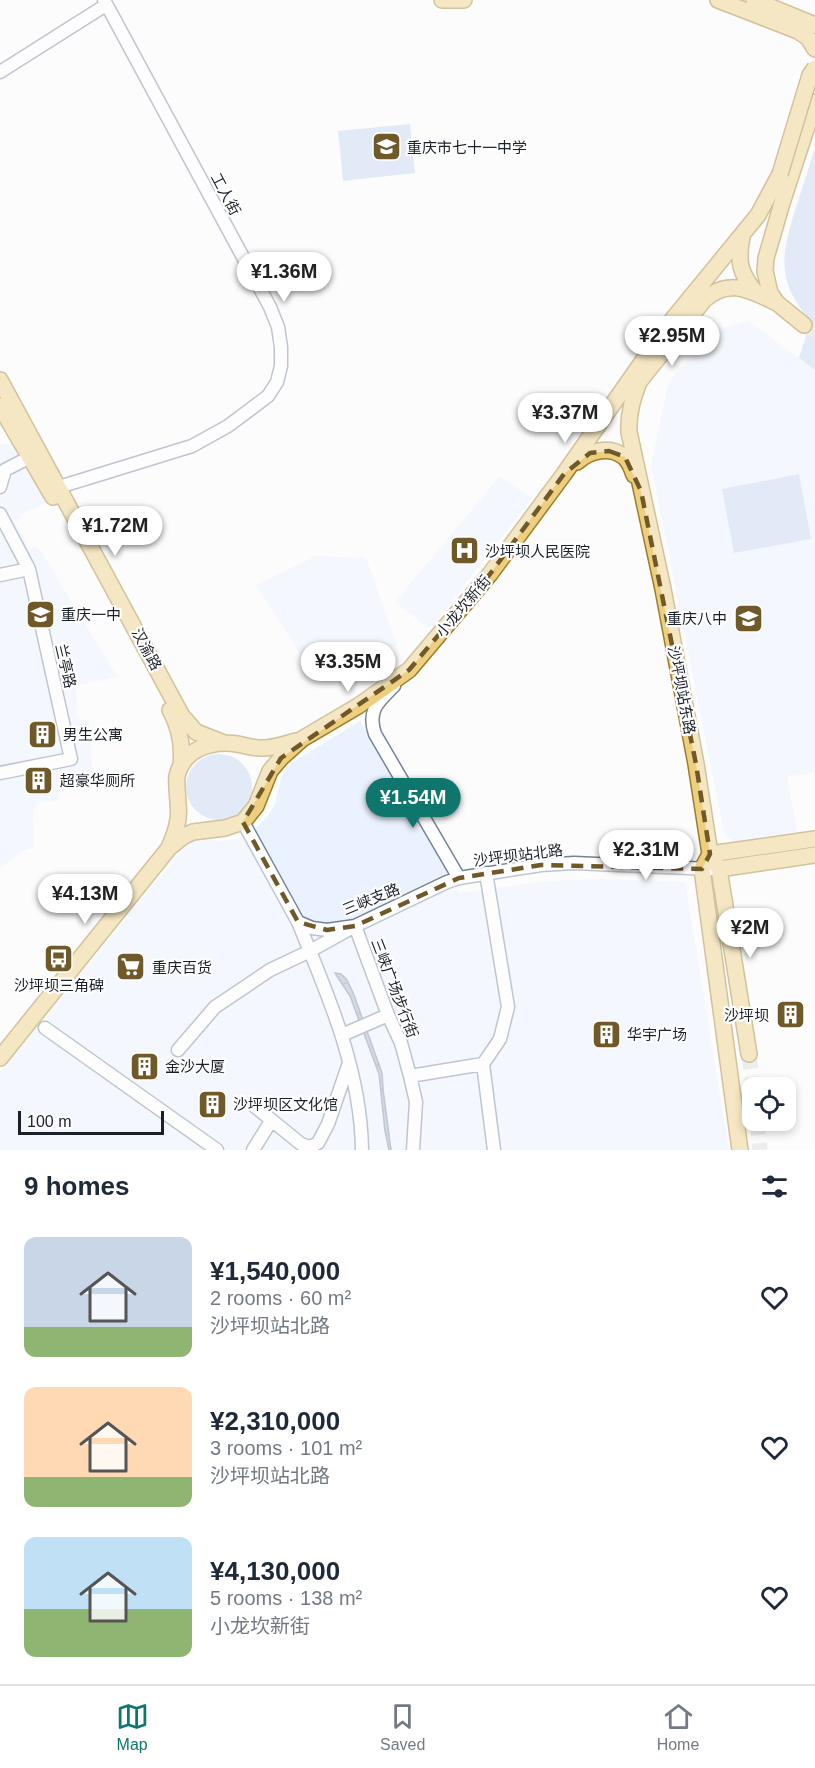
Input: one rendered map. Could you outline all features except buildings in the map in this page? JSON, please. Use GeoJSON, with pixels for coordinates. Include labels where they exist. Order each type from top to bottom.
{"type":"FeatureCollection","features":[{"type":"Feature","properties":{"kind":"main road"},"geometry":{"type":"LineString","coordinates":[[442,0],[464,0]]}},
{"type":"Feature","properties":{"kind":"main road"},"geometry":{"type":"LineString","coordinates":[[718,0],[798,31],[815,49]]}},
{"type":"Feature","properties":{"kind":"main road"},"geometry":{"type":"LineString","coordinates":[[754,0],[813,22]]}},
{"type":"Feature","properties":{"kind":"main road"},"geometry":{"type":"LineString","coordinates":[[757,294],[741,270],[739,257],[741,237],[767,201],[780,174],[815,60]]}},
{"type":"Feature","properties":{"kind":"main road"},"geometry":{"type":"LineString","coordinates":[[777,303],[766,283],[766,258],[815,102]]}},
{"type":"Feature","properties":{"kind":"main road"},"geometry":{"type":"LineString","coordinates":[[741,237],[782,203]]}},
{"type":"Feature","properties":{"kind":"main road","name":"小龙坎新街"},"geometry":{"type":"LineString","coordinates":[[243,822],[256,806],[270,771],[281,758],[302,740],[358,706],[409,670],[490,574],[564,474],[668,326],[741,237]]}},
{"type":"Feature","properties":{"kind":"main road"},"geometry":{"type":"LineString","coordinates":[[641,491],[629,432],[633,395],[639,382],[704,300],[711,294],[730,287],[741,288],[777,303],[804,325]]}},
{"type":"Feature","properties":{"kind":"main road","name":"汉渝路"},"geometry":{"type":"LineString","coordinates":[[0,380],[182,716],[196,732],[224,743]]}},
{"type":"Feature","properties":{"kind":"main road","name":"汉渝路"},"geometry":{"type":"LineString","coordinates":[[0,406],[26,459],[52,494],[173,716],[182,745],[181,765]]}},
{"type":"Feature","properties":{"kind":"main road"},"geometry":{"type":"LineString","coordinates":[[564,474],[590,453],[609,451],[624,457],[641,491]]}},
{"type":"Feature","properties":{"kind":"main road","name":"沙坪坝站东路"},"geometry":{"type":"LineString","coordinates":[[641,491],[663,589],[696,764],[710,854],[719,870],[749,1054]]}},
{"type":"Feature","properties":{"kind":"main road","name":"小龙坎新街"},"geometry":{"type":"LineString","coordinates":[[181,765],[194,750],[212,744],[235,743],[270,748],[302,740]]}},
{"type":"Feature","properties":{"kind":"main road"},"geometry":{"type":"LineString","coordinates":[[169,848],[179,818],[176,783],[181,765]]}},
{"type":"Feature","properties":{"kind":"main road"},"geometry":{"type":"LineString","coordinates":[[0,1058],[169,848],[193,832],[225,828],[243,822]]}},
{"type":"Feature","properties":{"kind":"main road"},"geometry":{"type":"LineString","coordinates":[[740,1150],[702,869],[710,854],[815,839]]}},
{"type":"Feature","properties":{"kind":"main road"},"geometry":{"type":"LineString","coordinates":[[719,870],[815,855]]}},
{"type":"Feature","properties":{"kind":"main road"},"geometry":{"type":"LineString","coordinates":[[0,1051],[27,1023]]}},
{"type":"Feature","properties":{"kind":"street"},"geometry":{"type":"LineString","coordinates":[[0,72],[105,2]]}},
{"type":"Feature","properties":{"kind":"street","name":"工人街"},"geometry":{"type":"LineString","coordinates":[[59,487],[174,452],[210,436],[228,426],[268,396],[277,382],[281,366],[278,327],[270,308],[105,2]]}},
{"type":"Feature","properties":{"kind":"street"},"geometry":{"type":"LineString","coordinates":[[0,463],[26,459]]}},
{"type":"Feature","properties":{"kind":"street"},"geometry":{"type":"LineString","coordinates":[[0,487],[4,470],[26,459]]}},
{"type":"Feature","properties":{"kind":"street","name":"兰亭路"},"geometry":{"type":"LineString","coordinates":[[0,514],[29,569],[71,759],[0,773]]}},
{"type":"Feature","properties":{"kind":"street"},"geometry":{"type":"LineString","coordinates":[[0,575],[29,569]]}},
{"type":"Feature","properties":{"kind":"street","name":"沙坪坝站北路"},"geometry":{"type":"LineString","coordinates":[[409,670],[378,703],[372,714],[371,722],[375,734],[459,878],[541,865],[574,863],[719,870]]}},
{"type":"Feature","properties":{"kind":"street"},"geometry":{"type":"LineString","coordinates":[[243,822],[298,922],[342,1035],[358,1104],[362,1150]]}},
{"type":"Feature","properties":{"kind":"street"},"geometry":{"type":"LineString","coordinates":[[486,873],[508,1007],[500,1039],[483,1064],[494,1150]]}},
{"type":"Feature","properties":{"kind":"street","name":"三峡支路"},"geometry":{"type":"LineString","coordinates":[[298,922],[312,928],[327,930],[355,926],[459,878]]}},
{"type":"Feature","properties":{"kind":"street","name":"三峡广场步行街"},"geometry":{"type":"LineString","coordinates":[[178,1050],[215,1007],[270,970],[355,926],[388,1016],[401,1043],[410,1076],[416,1102],[413,1150]]}},
{"type":"Feature","properties":{"kind":"street"},"geometry":{"type":"LineString","coordinates":[[342,1035],[388,1016]]}},
{"type":"Feature","properties":{"kind":"street"},"geometry":{"type":"LineString","coordinates":[[45,1028],[217,1150]]}},
{"type":"Feature","properties":{"kind":"street"},"geometry":{"type":"LineString","coordinates":[[253,1105],[301,1144],[309,1147],[318,1143],[328,1124],[349,1063]]}},
{"type":"Feature","properties":{"kind":"street"},"geometry":{"type":"LineString","coordinates":[[410,1076],[483,1064]]}},
{"type":"Feature","properties":{"kind":"street"},"geometry":{"type":"LineString","coordinates":[[253,1150],[271,1121]]}},
{"type":"Feature","properties":{"kind":"highlighted area"},"geometry":{"type":"Polygon","coordinates":[[[609,451],[625,457],[641,491],[696,764],[710,854],[702,869],[541,865],[459,878],[355,926],[327,930],[298,922],[243,822],[281,758],[409,670],[490,574],[564,474],[590,453],[609,451]]]}},
{"type":"Feature","properties":{"kind":"shaded area"},"geometry":{"type":"Polygon","coordinates":[[[410,124],[415,173],[343,181],[338,131],[410,124]]]}},
{"type":"Feature","properties":{"kind":"shaded area"},"geometry":{"type":"Polygon","coordinates":[[[815,148],[815,370],[799,358],[811,321],[792,294],[787,281],[785,255],[790,226],[815,148]]]}},
{"type":"Feature","properties":{"kind":"shaded area","name":"重庆八中"},"geometry":{"type":"Polygon","coordinates":[[[748,321],[815,370],[815,772],[787,777],[797,831],[736,842],[725,836],[651,465],[667,389],[672,378],[720,329],[748,321]]]}},
{"type":"Feature","properties":{"kind":"shaded area","name":"重庆一中"},"geometry":{"type":"Polygon","coordinates":[[[11,443],[46,503],[19,515],[21,518],[15,522],[30,549],[35,546],[42,553],[117,676],[76,685],[77,718],[89,721],[93,782],[60,785],[58,801],[38,803],[33,811],[34,847],[22,851],[0,868],[0,445],[11,443]]]}},
{"type":"Feature","properties":{"kind":"shaded area"},"geometry":{"type":"Polygon","coordinates":[[[799,474],[811,539],[734,553],[722,489],[799,474]]]}},
{"type":"Feature","properties":{"kind":"shaded area","name":"沙坪坝人民医院"},"geometry":{"type":"Polygon","coordinates":[[[500,476],[532,499],[430,629],[395,602],[500,476]]]}},
{"type":"Feature","properties":{"kind":"shaded area"},"geometry":{"type":"Polygon","coordinates":[[[316,556],[366,558],[397,646],[317,680],[256,585],[316,556]]]}},
{"type":"Feature","properties":{"kind":"shaded area"},"geometry":{"type":"Polygon","coordinates":[[[360,721],[459,893],[567,880],[685,882],[729,1150],[0,1150],[0,1072],[181,852],[192,842],[241,838],[259,826],[275,804],[281,778],[287,766],[360,721]]]}},
{"type":"Feature","properties":{"kind":"shaded area"},"geometry":{"type":"Polygon","coordinates":[[[212,754],[226,754],[238,759],[247,768],[252,787],[250,800],[243,811],[226,820],[212,820],[200,815],[191,806],[186,794],[186,780],[191,768],[200,759],[212,754]]]}},
{"type":"Feature","properties":{"kind":"water"},"geometry":{"type":"Polygon","coordinates":[[[335,973],[341,974],[347,980],[382,1073],[391,1150],[389,1150],[385,1131],[379,1074],[350,996],[335,973]]]}},
{"type":"Feature","properties":{"kind":"tunnel"},"geometry":{"type":"LineString","coordinates":[[804,325],[815,332]]}},
{"type":"Feature","properties":{"kind":"tunnel"},"geometry":{"type":"LineString","coordinates":[[749,1054],[752,1077]]}},
{"type":"Feature","properties":{"kind":"tunnel"},"geometry":{"type":"LineString","coordinates":[[758,1131],[760,1150]]}},
{"type":"Feature","properties":{"kind":"place","name":"重庆市七十一中学"},"geometry":{"type":"Point","coordinates":[386,147]}},
{"type":"Feature","properties":{"kind":"place","name":"沙坪坝人民医院"},"geometry":{"type":"Point","coordinates":[464,551]}},
{"type":"Feature","properties":{"kind":"place","name":"重庆一中"},"geometry":{"type":"Point","coordinates":[40,614]}},
{"type":"Feature","properties":{"kind":"place","name":"重庆八中"},"geometry":{"type":"Point","coordinates":[748,618]}},
{"type":"Feature","properties":{"kind":"place","name":"男生公寓"},"geometry":{"type":"Point","coordinates":[42,734]}},
{"type":"Feature","properties":{"kind":"place","name":"超豪华厕所"},"geometry":{"type":"Point","coordinates":[39,780]}},
{"type":"Feature","properties":{"kind":"place","name":"沙坪坝三角碑"},"geometry":{"type":"Point","coordinates":[59,958]}},
{"type":"Feature","properties":{"kind":"place","name":"重庆百货"},"geometry":{"type":"Point","coordinates":[131,967]}},
{"type":"Feature","properties":{"kind":"place","name":"沙坪坝"},"geometry":{"type":"Point","coordinates":[790,1015]}},
{"type":"Feature","properties":{"kind":"place","name":"华宇广场"},"geometry":{"type":"Point","coordinates":[606,1034]}},
{"type":"Feature","properties":{"kind":"place","name":"金沙大厦"},"geometry":{"type":"Point","coordinates":[144,1066]}},
{"type":"Feature","properties":{"kind":"place","name":"沙坪坝区文化馆"},"geometry":{"type":"Point","coordinates":[212,1104]}}]}
